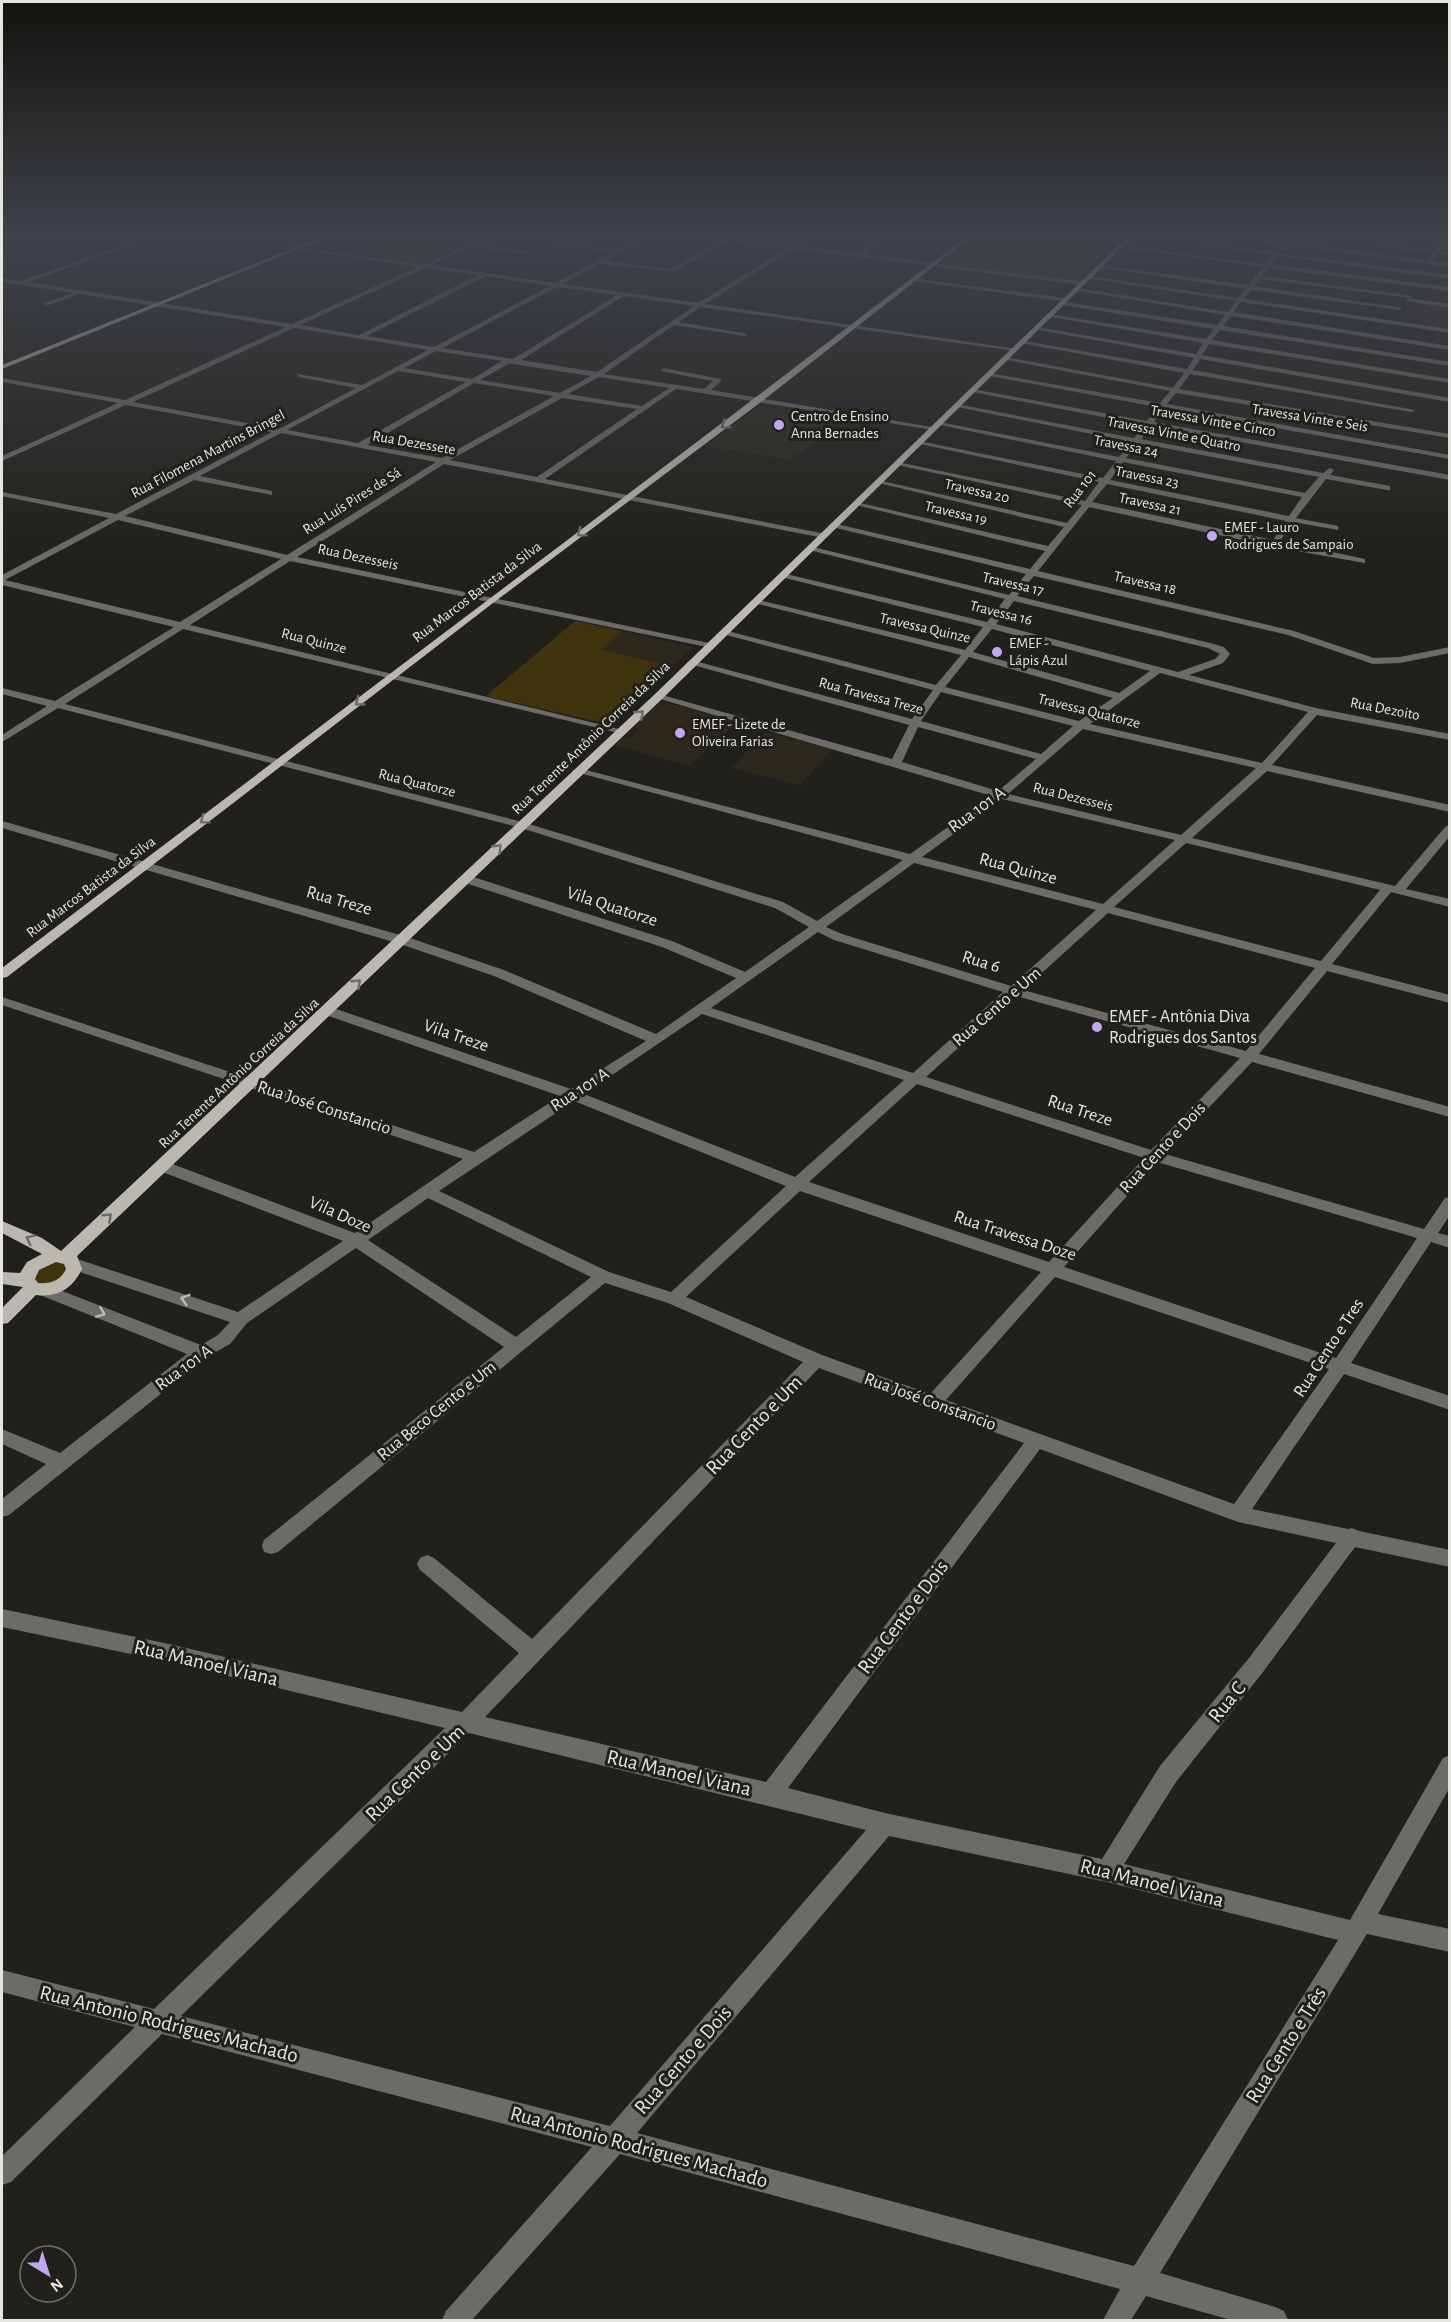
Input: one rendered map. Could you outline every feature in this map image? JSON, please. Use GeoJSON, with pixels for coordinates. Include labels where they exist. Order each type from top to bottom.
{"type":"FeatureCollection","features":[{"type":"Feature","properties":{"kind":"main road"},"geometry":{"type":"LineString","coordinates":[[3,363],[45,343]]}},
{"type":"Feature","properties":{"kind":"main road"},"geometry":{"type":"LineString","coordinates":[[3,363],[59,343]]}},
{"type":"Feature","properties":{"kind":"main road","name":"Rua Marcos Batista da Silva"},"geometry":{"type":"LineString","coordinates":[[2,974],[831,343]]}},
{"type":"Feature","properties":{"kind":"main road","name":"Rua Tenente Antônio Correia da Silva"},"geometry":{"type":"LineString","coordinates":[[65,1259],[619,732],[658,698],[821,536],[1022,343]]}},
{"type":"Feature","properties":{"kind":"main road"},"geometry":{"type":"LineString","coordinates":[[24,352],[35,353]]}},
{"type":"Feature","properties":{"kind":"main road"},"geometry":{"type":"LineString","coordinates":[[2,1227],[36,1242],[65,1259],[72,1275],[68,1281],[35,1286],[2,1278]]}},
{"type":"Feature","properties":{"kind":"main road"},"geometry":{"type":"LineString","coordinates":[[35,1286],[30,1269],[35,1264],[65,1259]]}},
{"type":"Feature","properties":{"kind":"main road"},"geometry":{"type":"LineString","coordinates":[[2,1318],[35,1286]]}},
{"type":"Feature","properties":{"kind":"street"},"geometry":{"type":"LineString","coordinates":[[2,459],[255,343]]}},
{"type":"Feature","properties":{"kind":"street"},"geometry":{"type":"LineString","coordinates":[[394,343],[937,426]]}},
{"type":"Feature","properties":{"kind":"street","name":"Rua Filomena Martins Bringel"},"geometry":{"type":"LineString","coordinates":[[2,580],[442,343]]}},
{"type":"Feature","properties":{"kind":"street"},"geometry":{"type":"LineString","coordinates":[[359,446],[540,343]]}},
{"type":"Feature","properties":{"kind":"street","name":"Rua Luís Pires de Sá"},"geometry":{"type":"LineString","coordinates":[[2,739],[443,461],[599,374],[643,343]]}},
{"type":"Feature","properties":{"kind":"street"},"geometry":{"type":"LineString","coordinates":[[997,343],[1189,371],[1411,410]]}},
{"type":"Feature","properties":{"kind":"street"},"geometry":{"type":"LineString","coordinates":[[1122,343],[1449,400]]}},
{"type":"Feature","properties":{"kind":"street","name":"Rua 101"},"geometry":{"type":"LineString","coordinates":[[896,763],[915,723],[939,688],[1104,482],[1119,459],[1189,371],[1205,343]]}},
{"type":"Feature","properties":{"kind":"street"},"geometry":{"type":"LineString","coordinates":[[1214,343],[1449,381]]}},
{"type":"Feature","properties":{"kind":"street"},"geometry":{"type":"LineString","coordinates":[[1316,343],[1449,364]]}},
{"type":"Feature","properties":{"kind":"street"},"geometry":{"type":"LineString","coordinates":[[1274,544],[1307,496],[1340,457],[1349,419],[1374,369],[1392,343]]}},
{"type":"Feature","properties":{"kind":"street"},"geometry":{"type":"LineString","coordinates":[[1422,343],[1449,348]]}},
{"type":"Feature","properties":{"kind":"street"},"geometry":{"type":"LineString","coordinates":[[1005,359],[1449,436]]}},
{"type":"Feature","properties":{"kind":"street"},"geometry":{"type":"LineString","coordinates":[[396,369],[642,408]]}},
{"type":"Feature","properties":{"kind":"street"},"geometry":{"type":"LineString","coordinates":[[663,370],[719,380],[705,392]]}},
{"type":"Feature","properties":{"kind":"street"},"geometry":{"type":"LineString","coordinates":[[299,375],[362,387]]}},
{"type":"Feature","properties":{"kind":"street","name":"Travessa Vinte e Seis"},"geometry":{"type":"LineString","coordinates":[[989,375],[1449,457]]}},
{"type":"Feature","properties":{"kind":"street","name":"Rua Dezessete"},"geometry":{"type":"LineString","coordinates":[[2,381],[443,461],[821,536]]}},
{"type":"Feature","properties":{"kind":"street"},"geometry":{"type":"LineString","coordinates":[[538,480],[675,387]]}},
{"type":"Feature","properties":{"kind":"street","name":"Travessa Vinte e Cinco"},"geometry":{"type":"LineString","coordinates":[[972,391],[1449,478]]}},
{"type":"Feature","properties":{"kind":"street","name":"Travessa Vinte e Quatro"},"geometry":{"type":"LineString","coordinates":[[956,406],[1387,488]]}},
{"type":"Feature","properties":{"kind":"street","name":"Travessa 24"},"geometry":{"type":"LineString","coordinates":[[937,426],[1307,496]]}},
{"type":"Feature","properties":{"kind":"street","name":"Travessa 23"},"geometry":{"type":"LineString","coordinates":[[919,443],[1335,528]]}},
{"type":"Feature","properties":{"kind":"street","name":"Travessa 21"},"geometry":{"type":"LineString","coordinates":[[897,464],[1362,561]]}},
{"type":"Feature","properties":{"kind":"street"},"geometry":{"type":"LineString","coordinates":[[193,477],[269,493]]}},
{"type":"Feature","properties":{"kind":"street","name":"Travessa 20"},"geometry":{"type":"LineString","coordinates":[[878,482],[1069,526]]}},
{"type":"Feature","properties":{"kind":"street","name":"Rua Dezesseis"},"geometry":{"type":"LineString","coordinates":[[2,494],[288,558],[709,646]]}},
{"type":"Feature","properties":{"kind":"street","name":"Travessa 19"},"geometry":{"type":"LineString","coordinates":[[856,504],[1049,549]]}},
{"type":"Feature","properties":{"kind":"street","name":"Travessa 18"},"geometry":{"type":"LineString","coordinates":[[832,526],[1291,633],[1366,660],[1385,662],[1449,650]]}},
{"type":"Feature","properties":{"kind":"street","name":"Travessa 17"},"geometry":{"type":"LineString","coordinates":[[809,549],[1211,646],[1225,654],[1222,658],[1182,674]]}},
{"type":"Feature","properties":{"kind":"street","name":"Travessa 16"},"geometry":{"type":"LineString","coordinates":[[782,576],[990,625],[1315,711]]}},
{"type":"Feature","properties":{"kind":"street","name":"Rua Quinze"},"geometry":{"type":"LineString","coordinates":[[2,580],[183,627],[619,732]]}},
{"type":"Feature","properties":{"kind":"street","name":"Travessa Quinze"},"geometry":{"type":"LineString","coordinates":[[755,602],[966,653],[1122,697]]}},
{"type":"Feature","properties":{"kind":"street","name":"Travessa Quatorze"},"geometry":{"type":"LineString","coordinates":[[724,633],[1081,725],[1449,809]]}},
{"type":"Feature","properties":{"kind":"street","name":"Rua Travessa Treze"},"geometry":{"type":"LineString","coordinates":[[691,663],[1042,757]]}},
{"type":"Feature","properties":{"kind":"street","name":"Rua 101 A"},"geometry":{"type":"LineString","coordinates":[[2,1509],[201,1352],[217,1343],[236,1327],[240,1318],[476,1158],[657,1040],[816,928],[1000,795],[1081,725],[1159,669]]}},
{"type":"Feature","properties":{"kind":"street","name":"Rua Quatorze"},"geometry":{"type":"LineString","coordinates":[[2,691],[278,764],[522,825],[779,905],[797,914],[816,928]]}},
{"type":"Feature","properties":{"kind":"street","name":"Rua Dezesseis"},"geometry":{"type":"LineString","coordinates":[[658,698],[896,763],[1000,795],[1449,903]]}},
{"type":"Feature","properties":{"kind":"street","name":"Rua Dezoito"},"geometry":{"type":"LineString","coordinates":[[1315,711],[1449,737]]}},
{"type":"Feature","properties":{"kind":"street","name":"Rua Cento e Um"},"geometry":{"type":"LineString","coordinates":[[674,1299],[797,1184],[1185,840],[1263,768],[1315,711]]}},
{"type":"Feature","properties":{"kind":"street","name":"Rua Quinze"},"geometry":{"type":"LineString","coordinates":[[578,771],[1449,999]]}},
{"type":"Feature","properties":{"kind":"street","name":"Rua Treze"},"geometry":{"type":"LineString","coordinates":[[2,824],[402,940],[499,973],[657,1040]]}},
{"type":"Feature","properties":{"kind":"street","name":"Rua Cento e Dois"},"geometry":{"type":"LineString","coordinates":[[933,1403],[1154,1156],[1251,1056],[1324,968],[1355,926],[1449,828]]}},
{"type":"Feature","properties":{"kind":"street","name":"Vila Quatorze"},"geometry":{"type":"LineString","coordinates":[[466,879],[667,944],[745,977]]}},
{"type":"Feature","properties":{"kind":"street","name":"Rua 6"},"geometry":{"type":"LineString","coordinates":[[816,928],[1016,992],[1449,1112]]}},
{"type":"Feature","properties":{"kind":"street","name":"Rua José Constancio"},"geometry":{"type":"LineString","coordinates":[[2,1001],[476,1158]]}},
{"type":"Feature","properties":{"kind":"street","name":"Rua Treze"},"geometry":{"type":"LineString","coordinates":[[700,1009],[1154,1156],[1449,1242]]}},
{"type":"Feature","properties":{"kind":"street","name":"Vila Treze"},"geometry":{"type":"LineString","coordinates":[[328,1011],[573,1095]]}},
{"type":"Feature","properties":{"kind":"street","name":"Rua Travessa Doze"},"geometry":{"type":"LineString","coordinates":[[573,1095],[797,1184],[1449,1402]]}},
{"type":"Feature","properties":{"kind":"street","name":"Vila Doze"},"geometry":{"type":"LineString","coordinates":[[162,1166],[355,1239],[517,1347]]}},
{"type":"Feature","properties":{"kind":"street","name":"Rua José Constancio"},"geometry":{"type":"LineString","coordinates":[[429,1192],[603,1276],[674,1299],[816,1360],[1238,1514],[1352,1536],[1449,1559]]}},
{"type":"Feature","properties":{"kind":"street","name":"Rua Cento e Tres"},"geometry":{"type":"LineString","coordinates":[[1238,1514],[1449,1202]]}},
{"type":"Feature","properties":{"kind":"street"},"geometry":{"type":"LineString","coordinates":[[65,1259],[240,1318]]}},
{"type":"Feature","properties":{"kind":"street","name":"Rua Beco Cento e Um"},"geometry":{"type":"LineString","coordinates":[[271,1546],[603,1276]]}},
{"type":"Feature","properties":{"kind":"street"},"geometry":{"type":"LineString","coordinates":[[35,1286],[201,1352]]}},
{"type":"Feature","properties":{"kind":"street","name":"Rua Cento e Um"},"geometry":{"type":"LineString","coordinates":[[2,2173],[161,2021],[465,1723],[816,1360]]}},
{"type":"Feature","properties":{"kind":"street"},"geometry":{"type":"LineString","coordinates":[[2,1436],[61,1462]]}},
{"type":"Feature","properties":{"kind":"street","name":"Rua Cento e Dois"},"geometry":{"type":"LineString","coordinates":[[770,1794],[1036,1441]]}},
{"type":"Feature","properties":{"kind":"street","name":"Rua C"},"geometry":{"type":"LineString","coordinates":[[1107,1871],[1168,1774],[1257,1665],[1352,1536]]}},
{"type":"Feature","properties":{"kind":"street"},"geometry":{"type":"LineString","coordinates":[[427,1564],[534,1653]]}},
{"type":"Feature","properties":{"kind":"street","name":"Rua Manoel Viana"},"geometry":{"type":"LineString","coordinates":[[2,1618],[169,1653],[770,1794],[885,1824],[1358,1927],[1449,1941]]}},
{"type":"Feature","properties":{"kind":"street","name":"Rua Cento e Três"},"geometry":{"type":"LineString","coordinates":[[1116,2320],[1358,1927],[1449,1765]]}},
{"type":"Feature","properties":{"kind":"street","name":"Rua Cento e Dois"},"geometry":{"type":"LineString","coordinates":[[456,2320],[615,2140],[885,1824]]}},
{"type":"Feature","properties":{"kind":"street","name":"Rua Antonio Rodrigues Machado"},"geometry":{"type":"LineString","coordinates":[[2,1981],[615,2140],[1141,2281],[1275,2320]]}},
{"type":"Feature","properties":{"kind":"shaded area","name":"Centro de Ensino Anna Bernades"},"geometry":{"type":"Polygon","coordinates":[[[760,406],[835,417],[814,434],[823,436],[790,460],[705,446],[760,406]]]}},
{"type":"Feature","properties":{"kind":"shaded area"},"geometry":{"type":"Polygon","coordinates":[[[575,621],[622,631],[601,650],[673,666],[612,725],[486,696],[575,621]]]}},
{"type":"Feature","properties":{"kind":"shaded area"},"geometry":{"type":"Polygon","coordinates":[[[622,631],[694,647],[673,666],[600,650],[622,631]]]}},
{"type":"Feature","properties":{"kind":"shaded area","name":"EMEF - Lizete de Oliveira Farias"},"geometry":{"type":"Polygon","coordinates":[[[660,701],[738,721],[689,766],[611,744],[616,739],[631,737],[639,729],[633,723],[660,701]]]}},
{"type":"Feature","properties":{"kind":"shaded area"},"geometry":{"type":"Polygon","coordinates":[[[765,732],[833,749],[800,785],[732,768],[765,732]]]}},
{"type":"Feature","properties":{"kind":"shaded area"},"geometry":{"type":"Polygon","coordinates":[[[48,1262],[63,1262],[68,1268],[61,1282],[36,1284],[34,1272],[48,1262]]]}},
{"type":"Feature","properties":{"kind":"place","name":"Centro de Ensino Anna Bernades"},"geometry":{"type":"Point","coordinates":[779,425]}},
{"type":"Feature","properties":{"kind":"place","name":"EMEF - Lauro Rodrigues de Sampaio"},"geometry":{"type":"Point","coordinates":[1212,536]}},
{"type":"Feature","properties":{"kind":"place","name":"EMEF - Lápis Azul"},"geometry":{"type":"Point","coordinates":[997,652]}},
{"type":"Feature","properties":{"kind":"place","name":"EMEF - Lizete de Oliveira Farias"},"geometry":{"type":"Point","coordinates":[680,733]}},
{"type":"Feature","properties":{"kind":"place","name":"EMEF - Antônia Diva Rodrigues dos Santos"},"geometry":{"type":"Point","coordinates":[1097,1027]}}]}
